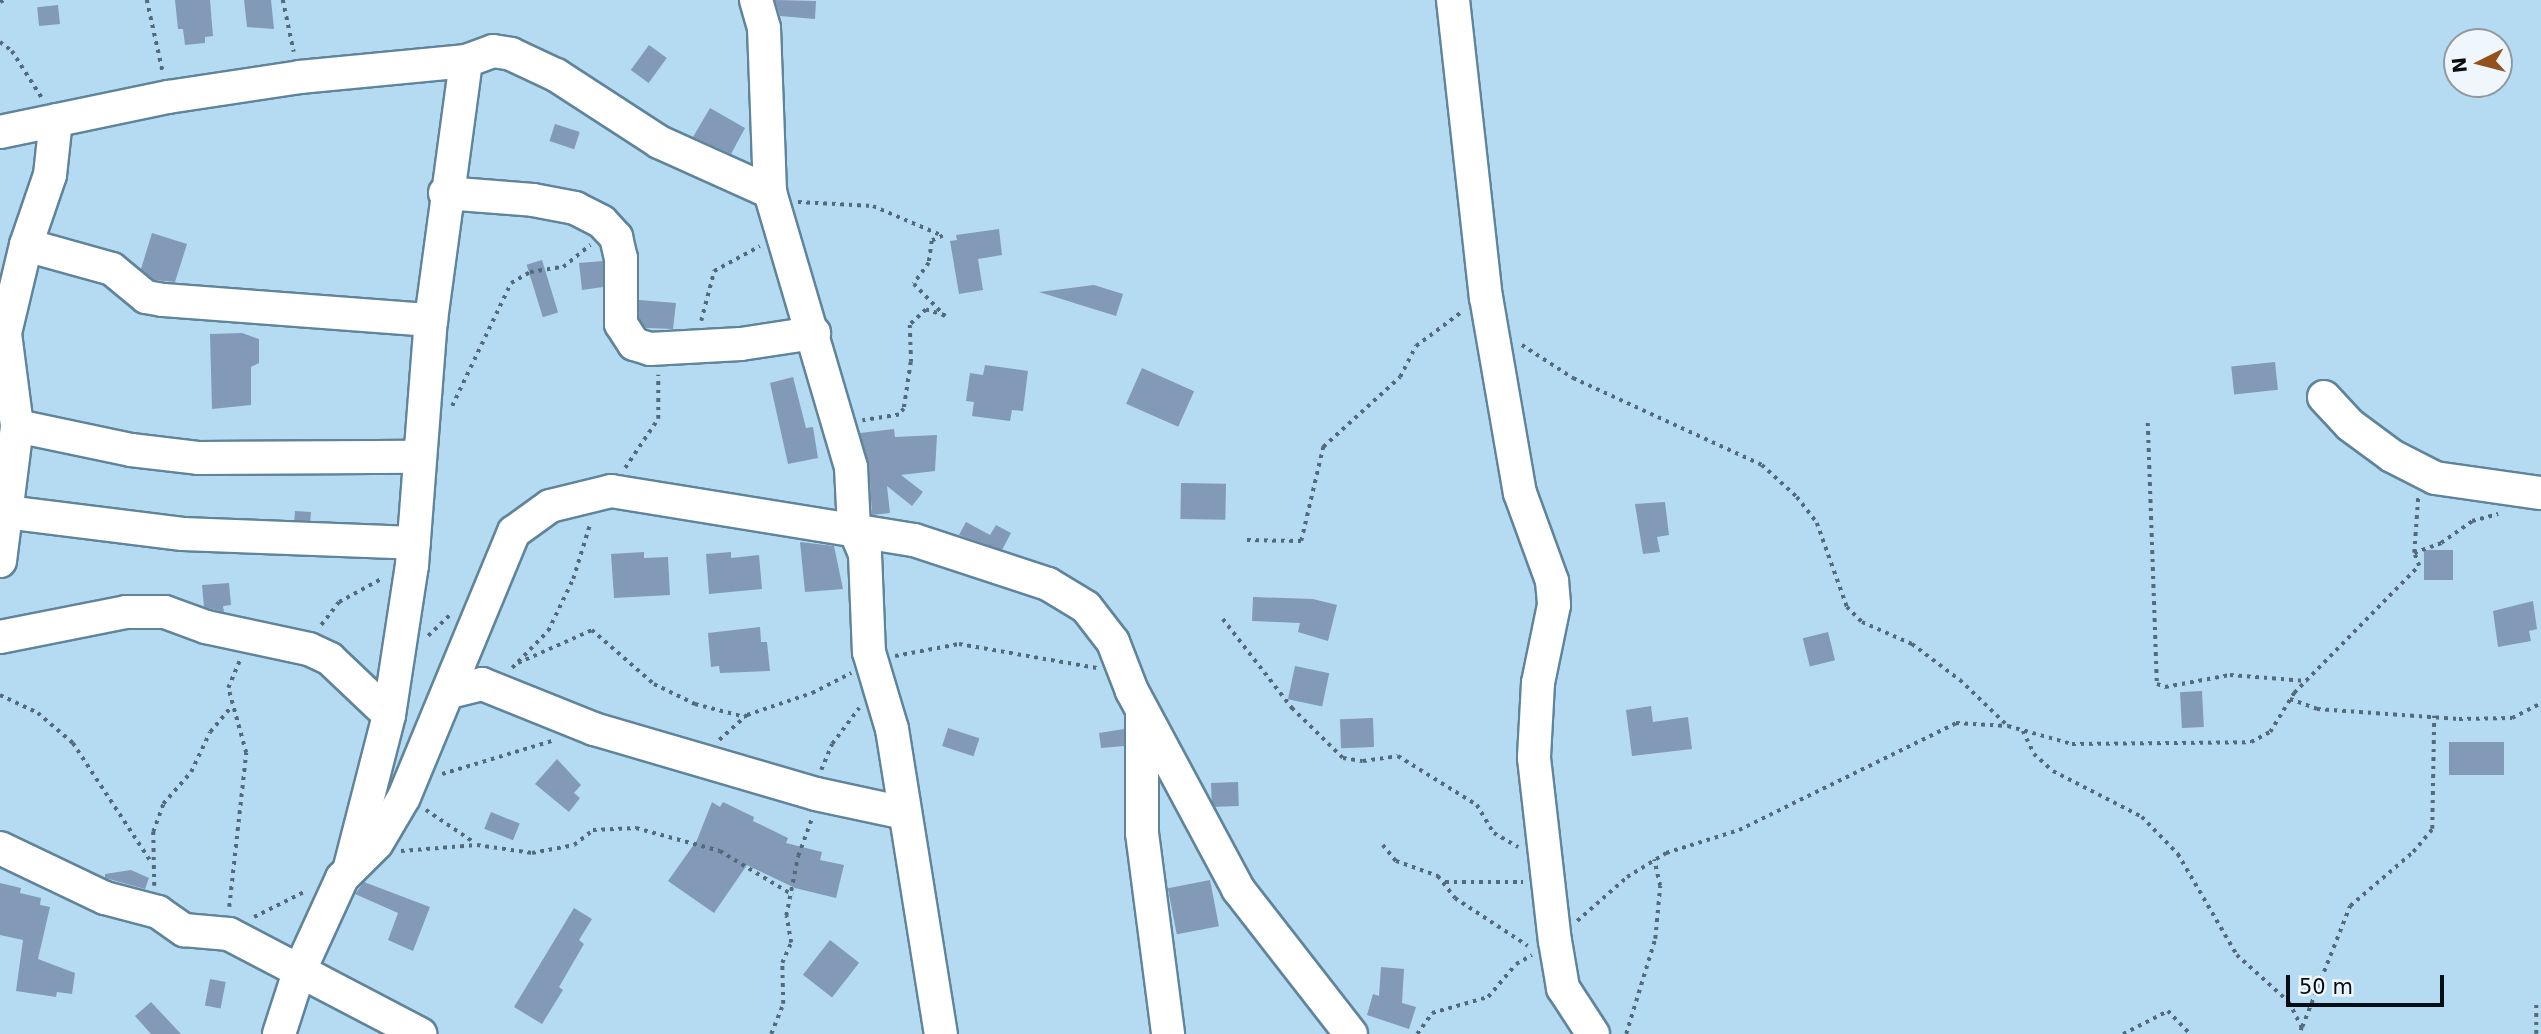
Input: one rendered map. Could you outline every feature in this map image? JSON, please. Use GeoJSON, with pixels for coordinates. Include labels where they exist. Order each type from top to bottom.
{"type":"FeatureCollection","features":[{"type":"Feature","properties":{"kind":"street"},"geometry":{"type":"LineString","coordinates":[[756,0],[764,28],[771,197],[814,334],[836,423],[851,467],[854,528],[865,554],[871,661],[892,729],[941,1034]]}},
{"type":"Feature","properties":{"kind":"street"},"geometry":{"type":"LineString","coordinates":[[1452,0],[1489,310],[1520,493],[1553,593],[1538,683],[1534,758],[1555,941],[1563,988],[1593,1034]]}},
{"type":"Feature","properties":{"kind":"street"},"geometry":{"type":"LineString","coordinates":[[0,132],[168,97],[300,77],[466,61],[493,51],[511,54],[555,75],[659,142],[771,197]]}},
{"type":"Feature","properties":{"kind":"street"},"geometry":{"type":"LineString","coordinates":[[279,1034],[299,972],[351,869],[389,715],[413,554],[417,457],[445,192],[466,61]]}},
{"type":"Feature","properties":{"kind":"street"},"geometry":{"type":"LineString","coordinates":[[0,561],[17,426],[5,333],[26,245],[50,175],[56,120]]}},
{"type":"Feature","properties":{"kind":"street"},"geometry":{"type":"LineString","coordinates":[[445,192],[575,208],[611,232],[621,258],[618,299],[624,335],[650,349],[814,334]]}},
{"type":"Feature","properties":{"kind":"street"},"geometry":{"type":"LineString","coordinates":[[26,245],[112,269],[146,297],[431,320]]}},
{"type":"Feature","properties":{"kind":"street"},"geometry":{"type":"LineString","coordinates":[[2325,397],[2350,425],[2435,478],[2541,493]]}},
{"type":"Feature","properties":{"kind":"street"},"geometry":{"type":"LineString","coordinates":[[17,426],[131,450],[198,458],[417,457]]}},
{"type":"Feature","properties":{"kind":"street"},"geometry":{"type":"LineString","coordinates":[[351,869],[377,844],[404,797],[450,692],[514,532],[550,506],[603,493],[854,528],[914,540],[1048,584],[1086,607],[1113,642],[1137,702],[1238,889],[1352,1034]]}},
{"type":"Feature","properties":{"kind":"street"},"geometry":{"type":"LineString","coordinates":[[6,512],[183,534],[413,554]]}},
{"type":"Feature","properties":{"kind":"street"},"geometry":{"type":"LineString","coordinates":[[0,637],[126,612],[165,612],[255,638],[309,649],[356,679],[389,715]]}},
{"type":"Feature","properties":{"kind":"street"},"geometry":{"type":"LineString","coordinates":[[450,692],[482,684],[594,729],[816,794],[905,813]]}},
{"type":"Feature","properties":{"kind":"street"},"geometry":{"type":"LineString","coordinates":[[1137,702],[1142,833],[1168,1034]]}},
{"type":"Feature","properties":{"kind":"street"},"geometry":{"type":"LineString","coordinates":[[0,848],[105,898],[158,912],[184,930],[229,934],[420,1034]]}},
{"type":"Feature","properties":{"kind":"path"},"geometry":{"type":"LineString","coordinates":[[147,0],[168,97]]}},
{"type":"Feature","properties":{"kind":"path"},"geometry":{"type":"LineString","coordinates":[[283,0],[300,77]]}},
{"type":"Feature","properties":{"kind":"path"},"geometry":{"type":"LineString","coordinates":[[0,42],[12,51],[56,120]]}},
{"type":"Feature","properties":{"kind":"path"},"geometry":{"type":"LineString","coordinates":[[771,197],[873,206],[943,236],[932,241],[929,263],[914,284],[944,316],[926,310],[910,325],[911,362],[904,410],[880,420],[836,423]]}},
{"type":"Feature","properties":{"kind":"path"},"geometry":{"type":"LineString","coordinates":[[450,409],[511,283],[530,272],[563,267],[611,232]]}},
{"type":"Feature","properties":{"kind":"path"},"geometry":{"type":"LineString","coordinates":[[687,347],[698,331],[714,271],[782,237]]}},
{"type":"Feature","properties":{"kind":"path"},"geometry":{"type":"LineString","coordinates":[[1247,540],[1301,541],[1323,447],[1399,377],[1416,346],[1435,328],[1489,310],[1573,379],[1762,465],[1797,497],[1817,523],[1847,607],[1862,622],[1912,644],[1961,680],[2008,726]]}},
{"type":"Feature","properties":{"kind":"path"},"geometry":{"type":"LineString","coordinates":[[518,663],[548,631],[560,609],[603,493],[658,419],[661,392],[650,349]]}},
{"type":"Feature","properties":{"kind":"path"},"geometry":{"type":"LineString","coordinates":[[2148,423],[2157,684],[2165,687],[2230,676],[2309,681]]}},
{"type":"Feature","properties":{"kind":"path"},"geometry":{"type":"LineString","coordinates":[[1555,941],[1654,860],[1740,830],[1849,772],[1909,748],[1937,730],[1956,723],[2008,726],[2072,744],[2251,743],[2270,732],[2290,699],[2309,681],[2327,657],[2419,566],[2414,553],[2420,470]]}},
{"type":"Feature","properties":{"kind":"path"},"geometry":{"type":"LineString","coordinates":[[2414,553],[2441,543],[2472,521],[2506,512]]}},
{"type":"Feature","properties":{"kind":"path"},"geometry":{"type":"LineString","coordinates":[[309,649],[324,620],[339,602],[413,554]]}},
{"type":"Feature","properties":{"kind":"path"},"geometry":{"type":"LineString","coordinates":[[423,647],[428,636],[458,608]]}},
{"type":"Feature","properties":{"kind":"path"},"geometry":{"type":"LineString","coordinates":[[1223,619],[1292,708],[1343,758],[1398,756],[1476,805],[1494,833],[1548,869]]}},
{"type":"Feature","properties":{"kind":"path"},"geometry":{"type":"LineString","coordinates":[[482,684],[518,663],[592,630],[654,684],[695,704],[745,717]]}},
{"type":"Feature","properties":{"kind":"path"},"geometry":{"type":"LineString","coordinates":[[229,934],[235,823],[246,753],[233,705],[229,677],[255,638]]}},
{"type":"Feature","properties":{"kind":"path"},"geometry":{"type":"LineString","coordinates":[[698,758],[745,717],[813,693],[871,661],[959,644],[1005,649],[1030,660],[1104,668],[1137,702]]}},
{"type":"Feature","properties":{"kind":"path"},"geometry":{"type":"LineString","coordinates":[[771,1034],[783,1004],[782,963],[791,943],[786,916],[793,895],[798,856],[816,810],[816,794],[832,744],[863,702],[871,661]]}},
{"type":"Feature","properties":{"kind":"path"},"geometry":{"type":"LineString","coordinates":[[0,695],[38,713],[73,743],[151,862]]}},
{"type":"Feature","properties":{"kind":"path"},"geometry":{"type":"LineString","coordinates":[[2290,699],[2318,709],[2512,718],[2541,703]]}},
{"type":"Feature","properties":{"kind":"path"},"geometry":{"type":"LineString","coordinates":[[158,912],[151,862],[153,832],[163,804],[191,772],[210,732],[233,705]]}},
{"type":"Feature","properties":{"kind":"path"},"geometry":{"type":"LineString","coordinates":[[2300,1034],[2350,906],[2413,852],[2432,829],[2434,716]]}},
{"type":"Feature","properties":{"kind":"path"},"geometry":{"type":"LineString","coordinates":[[477,845],[404,797],[422,782],[448,771],[594,729]]}},
{"type":"Feature","properties":{"kind":"path"},"geometry":{"type":"LineString","coordinates":[[2023,730],[2035,754],[2053,771],[2142,817],[2178,854],[2237,955],[2289,1002],[2302,1027]]}},
{"type":"Feature","properties":{"kind":"path"},"geometry":{"type":"LineString","coordinates":[[229,934],[295,895],[351,869],[477,845],[532,853],[575,845],[593,830],[636,828],[720,851],[793,895]]}},
{"type":"Feature","properties":{"kind":"path"},"geometry":{"type":"LineString","coordinates":[[1383,845],[1396,860],[1445,882],[1548,869]]}},
{"type":"Feature","properties":{"kind":"path"},"geometry":{"type":"LineString","coordinates":[[1626,1034],[1655,939],[1660,887],[1654,860]]}},
{"type":"Feature","properties":{"kind":"path"},"geometry":{"type":"LineString","coordinates":[[1417,1034],[1432,1013],[1488,998],[1516,964],[1537,952],[1481,911],[1455,898],[1445,882]]}},
{"type":"Feature","properties":{"kind":"path"},"geometry":{"type":"LineString","coordinates":[[2536,1001],[2536,1034]]}},
{"type":"Feature","properties":{"kind":"path"},"geometry":{"type":"LineString","coordinates":[[2123,1034],[2168,1011],[2190,1034]]}},
{"type":"Feature","properties":{"kind":"building"},"geometry":{"type":"Polygon","coordinates":[[[175,0],[210,0],[213,36],[205,37],[205,43],[185,45],[183,29],[178,29],[175,0]]]}},
{"type":"Feature","properties":{"kind":"building"},"geometry":{"type":"Polygon","coordinates":[[[244,0],[271,0],[274,29],[247,27],[244,0]]]}},
{"type":"Feature","properties":{"kind":"building"},"geometry":{"type":"Polygon","coordinates":[[[775,0],[816,1],[815,19],[780,16],[775,0]]]}},
{"type":"Feature","properties":{"kind":"building"},"geometry":{"type":"Polygon","coordinates":[[[58,5],[60,24],[39,26],[37,7],[58,5]]]}},
{"type":"Feature","properties":{"kind":"building"},"geometry":{"type":"Polygon","coordinates":[[[649,45],[667,58],[649,83],[631,70],[649,45]]]}},
{"type":"Feature","properties":{"kind":"building"},"geometry":{"type":"Polygon","coordinates":[[[710,108],[745,128],[731,154],[693,137],[710,108]]]}},
{"type":"Feature","properties":{"kind":"building"},"geometry":{"type":"Polygon","coordinates":[[[555,124],[580,132],[574,149],[549,141],[555,124]]]}},
{"type":"Feature","properties":{"kind":"building"},"geometry":{"type":"Polygon","coordinates":[[[999,229],[1002,255],[978,259],[983,290],[959,294],[950,241],[957,240],[956,235],[999,229]]]}},
{"type":"Feature","properties":{"kind":"building"},"geometry":{"type":"Polygon","coordinates":[[[152,233],[187,244],[175,282],[154,280],[141,269],[152,233]]]}},
{"type":"Feature","properties":{"kind":"building"},"geometry":{"type":"Polygon","coordinates":[[[542,260],[558,313],[543,317],[527,265],[542,260]]]}},
{"type":"Feature","properties":{"kind":"building"},"geometry":{"type":"Polygon","coordinates":[[[603,261],[603,287],[582,290],[579,263],[603,261]]]}},
{"type":"Feature","properties":{"kind":"building"},"geometry":{"type":"Polygon","coordinates":[[[1094,285],[1123,294],[1116,316],[1039,292],[1094,285]]]}},
{"type":"Feature","properties":{"kind":"building"},"geometry":{"type":"Polygon","coordinates":[[[639,300],[676,303],[673,329],[646,328],[639,319],[639,300]]]}},
{"type":"Feature","properties":{"kind":"building"},"geometry":{"type":"Polygon","coordinates":[[[242,333],[259,339],[259,363],[251,367],[251,405],[212,409],[210,334],[242,333]]]}},
{"type":"Feature","properties":{"kind":"building"},"geometry":{"type":"Polygon","coordinates":[[[2275,362],[2278,390],[2234,394],[2231,367],[2275,362]]]}},
{"type":"Feature","properties":{"kind":"building"},"geometry":{"type":"Polygon","coordinates":[[[985,365],[1028,371],[1023,411],[1012,410],[1010,421],[972,416],[974,402],[966,401],[970,373],[983,375],[985,365]]]}},
{"type":"Feature","properties":{"kind":"building"},"geometry":{"type":"Polygon","coordinates":[[[1142,368],[1194,391],[1178,427],[1126,404],[1142,368]]]}},
{"type":"Feature","properties":{"kind":"building"},"geometry":{"type":"Polygon","coordinates":[[[793,377],[806,428],[813,427],[818,458],[788,464],[770,383],[793,377]]]}},
{"type":"Feature","properties":{"kind":"building"},"geometry":{"type":"Polygon","coordinates":[[[894,429],[895,437],[937,435],[935,471],[901,475],[923,492],[912,506],[887,486],[890,513],[872,515],[869,466],[860,433],[894,429]]]}},
{"type":"Feature","properties":{"kind":"building"},"geometry":{"type":"Polygon","coordinates":[[[1181,483],[1226,484],[1225,520],[1180,519],[1181,483]]]}},
{"type":"Feature","properties":{"kind":"building"},"geometry":{"type":"Polygon","coordinates":[[[1665,502],[1669,535],[1657,537],[1660,552],[1643,554],[1635,504],[1665,502]]]}},
{"type":"Feature","properties":{"kind":"building"},"geometry":{"type":"Polygon","coordinates":[[[295,511],[311,512],[310,521],[294,520],[295,511]]]}},
{"type":"Feature","properties":{"kind":"building"},"geometry":{"type":"Polygon","coordinates":[[[966,522],[990,535],[996,525],[1011,533],[1002,550],[959,535],[966,522]]]}},
{"type":"Feature","properties":{"kind":"building"},"geometry":{"type":"Polygon","coordinates":[[[800,542],[834,546],[843,589],[805,592],[800,542]]]}},
{"type":"Feature","properties":{"kind":"building"},"geometry":{"type":"Polygon","coordinates":[[[2424,550],[2453,550],[2453,580],[2424,580],[2424,550]]]}},
{"type":"Feature","properties":{"kind":"building"},"geometry":{"type":"Polygon","coordinates":[[[644,552],[644,558],[668,557],[670,595],[614,598],[611,554],[644,552]]]}},
{"type":"Feature","properties":{"kind":"building"},"geometry":{"type":"Polygon","coordinates":[[[731,552],[731,558],[759,555],[762,589],[709,594],[706,554],[731,552]]]}},
{"type":"Feature","properties":{"kind":"building"},"geometry":{"type":"Polygon","coordinates":[[[229,583],[231,605],[223,606],[224,612],[204,607],[202,585],[229,583]]]}},
{"type":"Feature","properties":{"kind":"building"},"geometry":{"type":"Polygon","coordinates":[[[1253,597],[1313,599],[1337,605],[1328,641],[1298,632],[1300,623],[1252,621],[1253,597]]]}},
{"type":"Feature","properties":{"kind":"building"},"geometry":{"type":"Polygon","coordinates":[[[2533,601],[2537,629],[2529,631],[2531,641],[2498,647],[2493,611],[2533,601]]]}},
{"type":"Feature","properties":{"kind":"building"},"geometry":{"type":"Polygon","coordinates":[[[760,627],[761,642],[767,642],[770,671],[720,673],[719,666],[711,667],[708,633],[760,627]]]}},
{"type":"Feature","properties":{"kind":"building"},"geometry":{"type":"Polygon","coordinates":[[[1828,632],[1835,660],[1810,666],[1803,638],[1828,632]]]}},
{"type":"Feature","properties":{"kind":"building"},"geometry":{"type":"Polygon","coordinates":[[[1295,666],[1329,673],[1322,707],[1288,699],[1295,666]]]}},
{"type":"Feature","properties":{"kind":"building"},"geometry":{"type":"Polygon","coordinates":[[[2202,691],[2204,727],[2182,728],[2180,692],[2202,691]]]}},
{"type":"Feature","properties":{"kind":"building"},"geometry":{"type":"Polygon","coordinates":[[[1651,706],[1653,722],[1688,717],[1692,749],[1632,756],[1626,710],[1651,706]]]}},
{"type":"Feature","properties":{"kind":"building"},"geometry":{"type":"Polygon","coordinates":[[[1373,718],[1374,747],[1341,748],[1340,719],[1373,718]]]}},
{"type":"Feature","properties":{"kind":"building"},"geometry":{"type":"Polygon","coordinates":[[[948,728],[979,738],[974,756],[942,746],[948,728]]]}},
{"type":"Feature","properties":{"kind":"building"},"geometry":{"type":"Polygon","coordinates":[[[1124,729],[1124,746],[1101,748],[1099,733],[1124,729]]]}},
{"type":"Feature","properties":{"kind":"building"},"geometry":{"type":"Polygon","coordinates":[[[2449,742],[2504,742],[2504,775],[2449,775],[2449,742]]]}},
{"type":"Feature","properties":{"kind":"building"},"geometry":{"type":"Polygon","coordinates":[[[557,759],[581,785],[574,793],[580,798],[569,812],[535,784],[557,759]]]}},
{"type":"Feature","properties":{"kind":"building"},"geometry":{"type":"Polygon","coordinates":[[[1238,782],[1239,806],[1212,807],[1211,783],[1238,782]]]}},
{"type":"Feature","properties":{"kind":"building"},"geometry":{"type":"Polygon","coordinates":[[[712,802],[720,807],[723,802],[754,817],[753,821],[788,838],[786,843],[822,852],[820,860],[844,865],[836,898],[795,888],[747,865],[714,913],[668,881],[697,840],[712,802]]]}},
{"type":"Feature","properties":{"kind":"building"},"geometry":{"type":"Polygon","coordinates":[[[491,812],[520,824],[513,840],[484,829],[491,812]]]}},
{"type":"Feature","properties":{"kind":"building"},"geometry":{"type":"Polygon","coordinates":[[[131,870],[149,878],[145,889],[105,878],[105,874],[131,870]]]}},
{"type":"Feature","properties":{"kind":"building"},"geometry":{"type":"Polygon","coordinates":[[[1210,880],[1219,926],[1177,934],[1168,888],[1210,880]]]}},
{"type":"Feature","properties":{"kind":"building"},"geometry":{"type":"Polygon","coordinates":[[[364,882],[430,907],[413,951],[388,940],[398,913],[355,894],[364,882]]]}},
{"type":"Feature","properties":{"kind":"building"},"geometry":{"type":"Polygon","coordinates":[[[0,883],[21,888],[20,893],[41,898],[40,905],[50,907],[38,959],[75,973],[72,994],[57,992],[56,997],[16,991],[23,940],[0,935],[0,883]]]}},
{"type":"Feature","properties":{"kind":"building"},"geometry":{"type":"Polygon","coordinates":[[[574,908],[592,919],[579,940],[584,944],[559,987],[563,990],[542,1024],[514,1007],[574,908]]]}},
{"type":"Feature","properties":{"kind":"building"},"geometry":{"type":"Polygon","coordinates":[[[830,940],[859,963],[832,997],[803,975],[830,940]]]}},
{"type":"Feature","properties":{"kind":"building"},"geometry":{"type":"Polygon","coordinates":[[[1381,967],[1404,969],[1402,1003],[1416,1007],[1409,1029],[1367,1015],[1373,994],[1379,996],[1381,967]]]}},
{"type":"Feature","properties":{"kind":"building"},"geometry":{"type":"Polygon","coordinates":[[[210,979],[226,982],[221,1009],[205,1006],[210,979]]]}},
{"type":"Feature","properties":{"kind":"building"},"geometry":{"type":"Polygon","coordinates":[[[151,1002],[181,1034],[151,1034],[135,1016],[151,1002]]]}}]}
